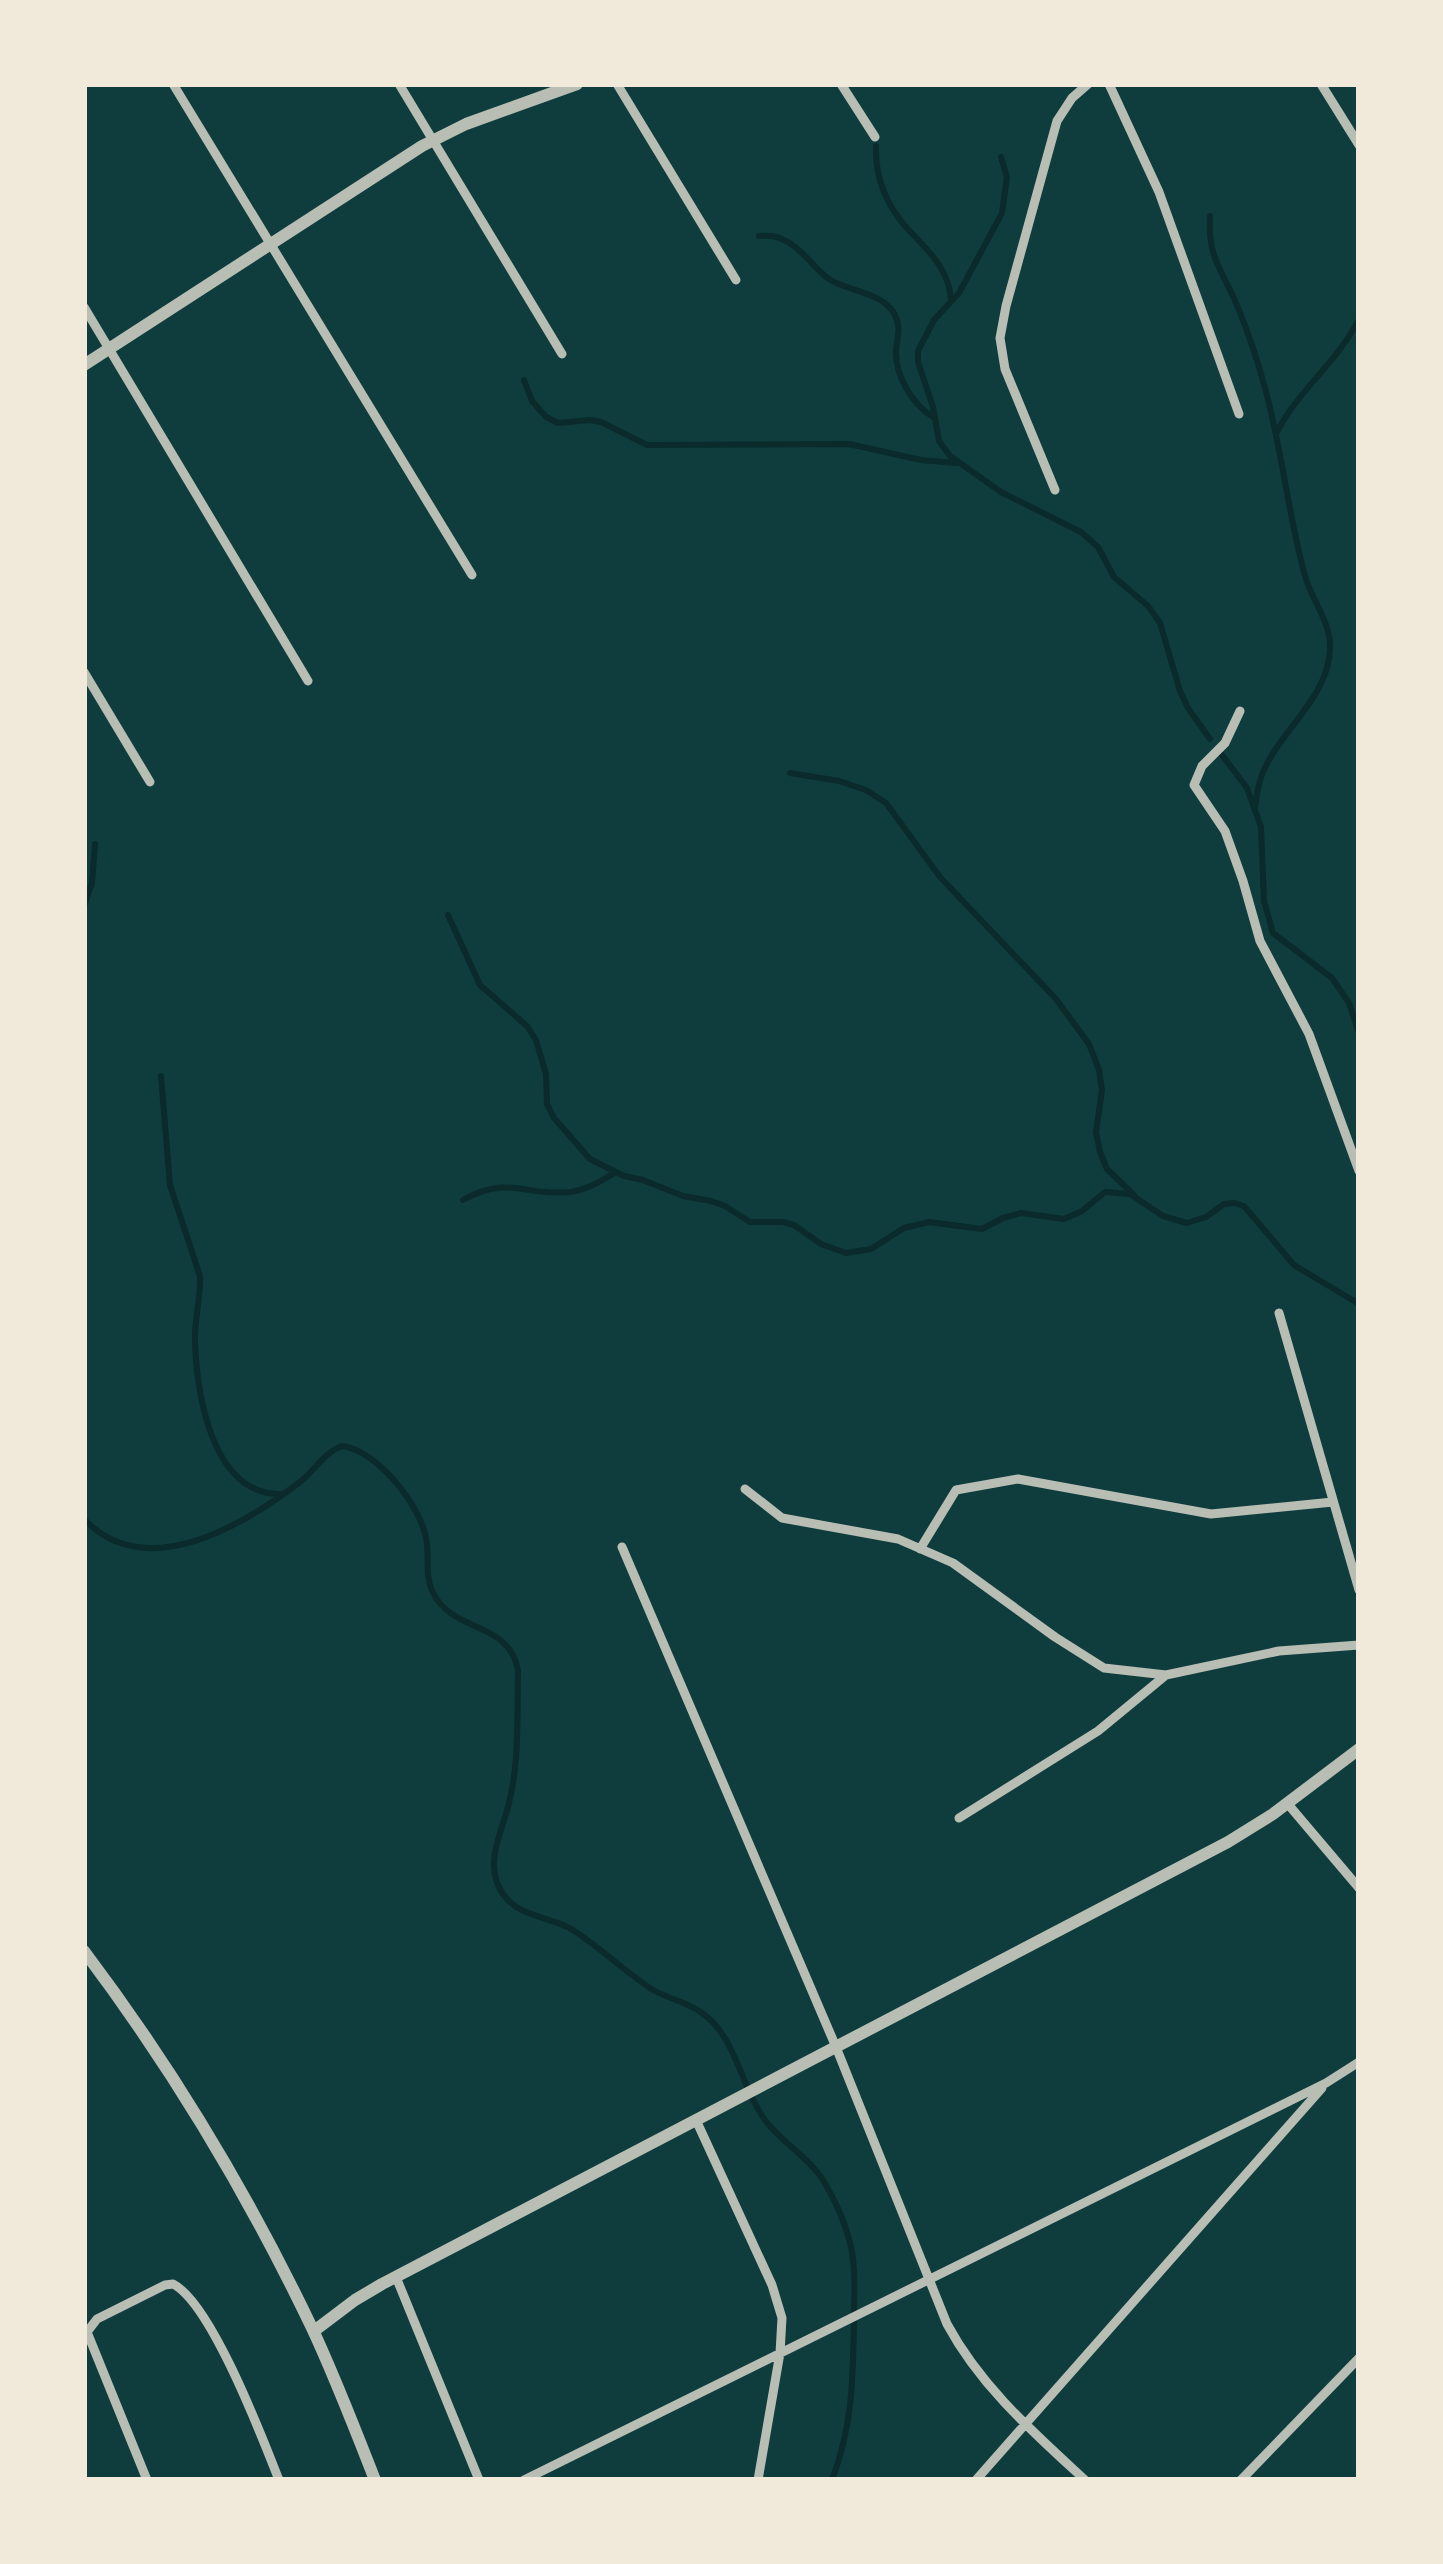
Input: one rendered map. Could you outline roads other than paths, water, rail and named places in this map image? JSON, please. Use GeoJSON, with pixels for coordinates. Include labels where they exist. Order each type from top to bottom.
{"type":"FeatureCollection","features":[{"type":"Feature","properties":{"kind":"street"},"geometry":{"type":"LineString","coordinates":[[173,84],[472,575]]}},
{"type":"Feature","properties":{"kind":"street"},"geometry":{"type":"LineString","coordinates":[[399,84],[562,354]]}},
{"type":"Feature","properties":{"kind":"street"},"geometry":{"type":"LineString","coordinates":[[84,365],[433,140],[577,84]]}},
{"type":"Feature","properties":{"kind":"street"},"geometry":{"type":"LineString","coordinates":[[616,84],[736,280]]}},
{"type":"Feature","properties":{"kind":"street"},"geometry":{"type":"LineString","coordinates":[[842,84],[874,137]]}},
{"type":"Feature","properties":{"kind":"street"},"geometry":{"type":"LineString","coordinates":[[1055,490],[1005,370],[1000,338],[1057,121],[1075,88],[1088,84]]}},
{"type":"Feature","properties":{"kind":"street"},"geometry":{"type":"LineString","coordinates":[[1109,84],[1159,192],[1239,414]]}},
{"type":"Feature","properties":{"kind":"street"},"geometry":{"type":"LineString","coordinates":[[1321,84],[1359,145]]}},
{"type":"Feature","properties":{"kind":"street"},"geometry":{"type":"LineString","coordinates":[[84,307],[308,681]]}},
{"type":"Feature","properties":{"kind":"street"},"geometry":{"type":"LineString","coordinates":[[84,672],[150,782]]}},
{"type":"Feature","properties":{"kind":"street"},"geometry":{"type":"LineString","coordinates":[[1240,711],[1225,743],[1202,766],[1194,785],[1225,831],[1260,941],[1309,1034],[1359,1171]]}},
{"type":"Feature","properties":{"kind":"street"},"geometry":{"type":"LineString","coordinates":[[1279,1313],[1359,1590]]}},
{"type":"Feature","properties":{"kind":"street"},"geometry":{"type":"LineString","coordinates":[[920,1549],[956,1490],[1018,1479],[1211,1514],[1333,1502]]}},
{"type":"Feature","properties":{"kind":"street"},"geometry":{"type":"LineString","coordinates":[[745,1489],[782,1518],[898,1539],[953,1563],[1104,1668],[1166,1675],[1280,1651],[1359,1646]]}},
{"type":"Feature","properties":{"kind":"street"},"geometry":{"type":"LineString","coordinates":[[622,1547],[959,2346],[1024,2425],[1085,2480]]}},
{"type":"Feature","properties":{"kind":"street"},"geometry":{"type":"LineString","coordinates":[[958,1818],[1098,1731],[1166,1675]]}},
{"type":"Feature","properties":{"kind":"street"},"geometry":{"type":"LineString","coordinates":[[314,2331],[396,2277],[1213,1850],[1258,1824],[1359,1749]]}},
{"type":"Feature","properties":{"kind":"street"},"geometry":{"type":"LineString","coordinates":[[1287,1803],[1359,1888]]}},
{"type":"Feature","properties":{"kind":"street"},"geometry":{"type":"LineString","coordinates":[[84,1951],[166,2067],[260,2225],[314,2331],[375,2480]]}},
{"type":"Feature","properties":{"kind":"street"},"geometry":{"type":"LineString","coordinates":[[524,2480],[1326,2083],[1359,2062]]}},
{"type":"Feature","properties":{"kind":"street"},"geometry":{"type":"LineString","coordinates":[[976,2480],[1326,2083]]}},
{"type":"Feature","properties":{"kind":"street"},"geometry":{"type":"LineString","coordinates":[[696,2120],[778,2301],[783,2336],[758,2480]]}},
{"type":"Feature","properties":{"kind":"street"},"geometry":{"type":"LineString","coordinates":[[396,2277],[479,2480]]}},
{"type":"Feature","properties":{"kind":"street"},"geometry":{"type":"LineString","coordinates":[[147,2480],[88,2327],[165,2285],[179,2287],[190,2297],[239,2382],[279,2480]]}},
{"type":"Feature","properties":{"kind":"street"},"geometry":{"type":"LineString","coordinates":[[1241,2480],[1359,2358]]}},
{"type":"Feature","properties":{"kind":"waterway"},"geometry":{"type":"LineString","coordinates":[[876,146],[887,199],[941,268],[951,300]]}},
{"type":"Feature","properties":{"kind":"waterway"},"geometry":{"type":"LineString","coordinates":[[1001,157],[1007,177],[1002,213],[959,293],[934,320],[918,351],[939,441],[950,456],[1001,492],[1081,532],[1098,547],[1114,577],[1160,623],[1180,691],[1210,739]]}},
{"type":"Feature","properties":{"kind":"waterway"},"geometry":{"type":"LineString","coordinates":[[1210,216],[1214,255],[1259,368],[1305,576],[1330,644],[1323,679],[1271,756],[1255,807]]}},
{"type":"Feature","properties":{"kind":"waterway"},"geometry":{"type":"LineString","coordinates":[[759,236],[786,241],[829,279],[890,307],[898,325],[896,353],[902,381],[933,417]]}},
{"type":"Feature","properties":{"kind":"waterway"},"geometry":{"type":"LineString","coordinates":[[1277,432],[1359,319]]}},
{"type":"Feature","properties":{"kind":"waterway"},"geometry":{"type":"LineString","coordinates":[[524,380],[532,401],[546,417],[558,423],[601,422],[647,445],[849,444],[956,463]]}},
{"type":"Feature","properties":{"kind":"waterway"},"geometry":{"type":"LineString","coordinates":[[1222,755],[1247,788],[1261,827],[1264,901],[1273,933],[1332,978],[1349,1003],[1359,1033]]}},
{"type":"Feature","properties":{"kind":"waterway"},"geometry":{"type":"LineString","coordinates":[[790,773],[839,781],[886,803],[940,877],[1056,999],[1089,1044],[1099,1070],[1102,1090],[1096,1132],[1100,1152],[1107,1169],[1134,1195]]}},
{"type":"Feature","properties":{"kind":"waterway"},"geometry":{"type":"LineString","coordinates":[[84,906],[92,883],[95,844]]}},
{"type":"Feature","properties":{"kind":"waterway"},"geometry":{"type":"LineString","coordinates":[[448,915],[480,985],[527,1026],[536,1040],[546,1074],[547,1104],[554,1118],[590,1159],[624,1176],[725,1206],[750,1222],[794,1225],[821,1244],[846,1253],[871,1249],[904,1228],[929,1222],[982,1229],[1021,1213],[1064,1219],[1105,1192],[1130,1194],[1163,1216],[1187,1223],[1234,1203],[1244,1206],[1294,1265],[1359,1304]]}},
{"type":"Feature","properties":{"kind":"waterway"},"geometry":{"type":"LineString","coordinates":[[161,1076],[170,1185],[200,1276],[195,1342],[205,1413],[224,1460],[238,1478],[257,1490],[280,1494]]}},
{"type":"Feature","properties":{"kind":"waterway"},"geometry":{"type":"LineString","coordinates":[[463,1200],[505,1187],[576,1191],[616,1172]]}},
{"type":"Feature","properties":{"kind":"waterway"},"geometry":{"type":"LineString","coordinates":[[84,1519],[109,1538],[136,1547],[194,1541],[277,1499],[342,1446],[369,1457],[406,1495],[422,1525],[433,1593],[454,1615],[503,1643],[518,1670],[514,1779],[494,1858],[495,1876],[504,1896],[521,1910],[573,1930],[653,1990],[696,2009],[713,2023],[730,2047],[761,2114],[816,2171],[840,2212],[854,2265],[853,2361],[848,2420],[832,2480]]}}]}
